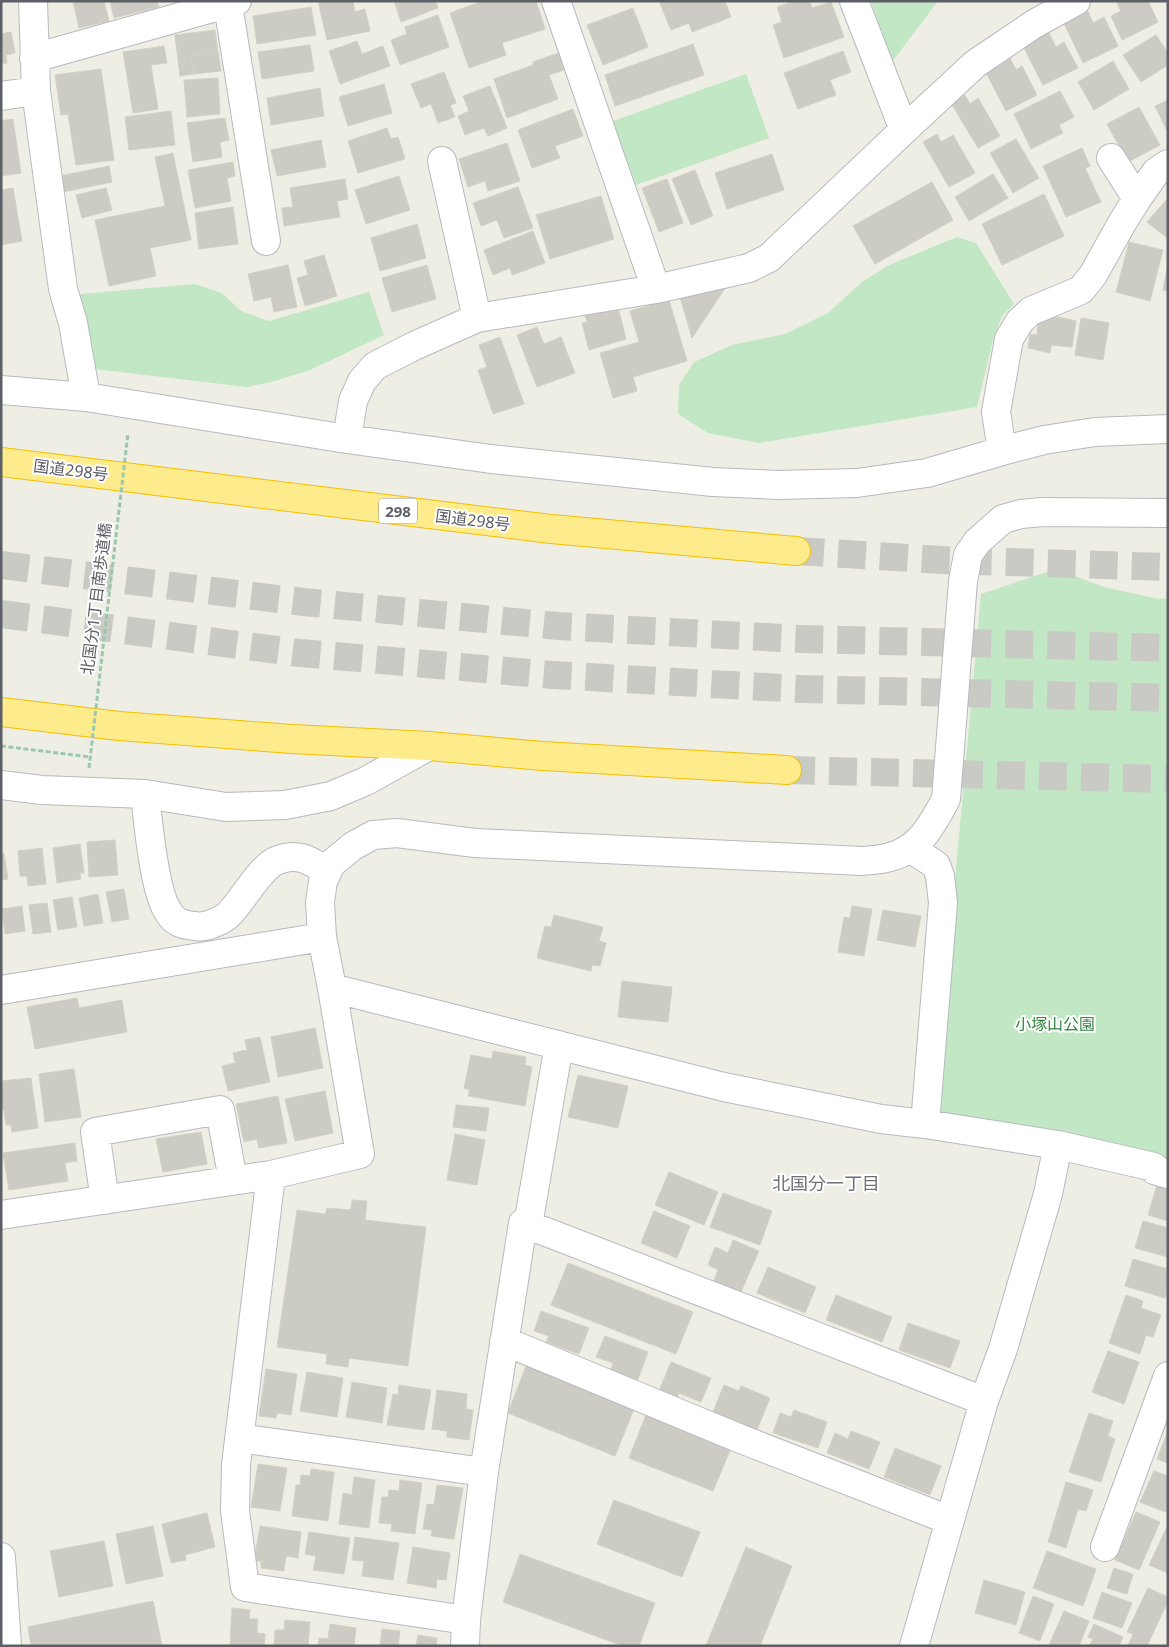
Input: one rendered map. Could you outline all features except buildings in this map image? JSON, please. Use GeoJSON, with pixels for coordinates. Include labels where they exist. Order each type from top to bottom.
{"type":"FeatureCollection","features":[{"type":"Feature","properties":{"kind":"highway","name":"国道298号"},"geometry":{"type":"LineString","coordinates":[[1,462],[551,529],[796,551]]}},
{"type":"Feature","properties":{"kind":"highway"},"geometry":{"type":"LineString","coordinates":[[1,712],[119,726],[292,739],[429,746],[543,756],[787,770]]}},
{"type":"Feature","properties":{"kind":"street"},"geometry":{"type":"LineString","coordinates":[[33,1],[36,91],[63,289],[72,323],[86,397]]}},
{"type":"Feature","properties":{"kind":"street"},"geometry":{"type":"LineString","coordinates":[[556,1],[656,289]]}},
{"type":"Feature","properties":{"kind":"street"},"geometry":{"type":"LineString","coordinates":[[854,1],[904,130]]}},
{"type":"Feature","properties":{"kind":"street"},"geometry":{"type":"LineString","coordinates":[[347,439],[353,401],[362,381],[375,366],[477,318],[656,289],[749,268],[769,258],[1030,13],[1076,1]]}},
{"type":"Feature","properties":{"kind":"street"},"geometry":{"type":"LineString","coordinates":[[34,58],[233,3],[266,241]]}},
{"type":"Feature","properties":{"kind":"street"},"geometry":{"type":"LineString","coordinates":[[1,96],[36,91]]}},
{"type":"Feature","properties":{"kind":"street"},"geometry":{"type":"LineString","coordinates":[[1111,158],[1137,199]]}},
{"type":"Feature","properties":{"kind":"street"},"geometry":{"type":"LineString","coordinates":[[442,161],[477,318]]}},
{"type":"Feature","properties":{"kind":"street"},"geometry":{"type":"LineString","coordinates":[[1002,451],[996,412],[1009,339],[1020,321],[1031,311],[1081,290],[1093,274],[1137,199],[1156,172],[1168,164]]}},
{"type":"Feature","properties":{"kind":"street"},"geometry":{"type":"LineString","coordinates":[[1,390],[86,397],[347,439],[538,464],[714,482],[778,485],[857,482],[926,473],[1044,440],[1095,432],[1168,429]]}},
{"type":"Feature","properties":{"kind":"street"},"geometry":{"type":"LineString","coordinates":[[1,1215],[271,1175],[360,1154],[322,938],[320,902],[323,881],[330,864],[353,846],[373,835],[397,833],[475,843],[862,861],[890,857],[910,848],[928,831],[946,800],[963,581],[968,555],[977,542],[1004,519],[1021,514],[1042,512],[1168,513]]}},
{"type":"Feature","properties":{"kind":"street"},"geometry":{"type":"LineString","coordinates":[[1,785],[42,790],[145,794],[226,807],[285,805],[331,796],[366,781],[429,746]]}},
{"type":"Feature","properties":{"kind":"street"},"geometry":{"type":"LineString","coordinates":[[145,794],[157,880],[162,899],[169,913],[181,925],[199,927],[227,915],[265,870],[276,860],[292,856],[308,859],[327,871]]}},
{"type":"Feature","properties":{"kind":"street"},"geometry":{"type":"LineString","coordinates":[[910,848],[936,865],[940,876],[944,903],[925,1124]]}},
{"type":"Feature","properties":{"kind":"street"},"geometry":{"type":"LineString","coordinates":[[1,990],[322,938]]}},
{"type":"Feature","properties":{"kind":"street"},"geometry":{"type":"LineString","coordinates":[[332,988],[724,1087],[881,1119],[1058,1145],[1154,1166],[1161,1172]]}},
{"type":"Feature","properties":{"kind":"street"},"geometry":{"type":"LineString","coordinates":[[528,1225],[559,1045]]}},
{"type":"Feature","properties":{"kind":"street"},"geometry":{"type":"LineString","coordinates":[[106,1200],[95,1132],[220,1110],[233,1180]]}},
{"type":"Feature","properties":{"kind":"street"},"geometry":{"type":"LineString","coordinates":[[914,1646],[984,1401],[1004,1349],[1048,1194],[1058,1145]]}},
{"type":"Feature","properties":{"kind":"street"},"geometry":{"type":"LineString","coordinates":[[271,1175],[236,1465],[235,1511],[245,1587],[466,1633],[484,1472],[523,1223],[984,1401]]}},
{"type":"Feature","properties":{"kind":"street"},"geometry":{"type":"LineString","coordinates":[[504,1341],[741,1439],[949,1520]]}},
{"type":"Feature","properties":{"kind":"street"},"geometry":{"type":"LineString","coordinates":[[1105,1547],[1168,1376]]}},
{"type":"Feature","properties":{"kind":"street"},"geometry":{"type":"LineString","coordinates":[[239,1438],[484,1472]]}},
{"type":"Feature","properties":{"kind":"street"},"geometry":{"type":"LineString","coordinates":[[1,1557],[5,1643]]}},
{"type":"Feature","properties":{"kind":"path","name":"北国分1丁目南歩道橋"},"geometry":{"type":"LineString","coordinates":[[89,768],[128,433]]}},
{"type":"Feature","properties":{"kind":"path"},"geometry":{"type":"LineString","coordinates":[[1,746],[90,757]]}},
{"type":"Feature","properties":{"kind":"green space"},"geometry":{"type":"Polygon","coordinates":[[[871,1],[938,1],[892,62],[871,1]]]}},
{"type":"Feature","properties":{"kind":"green space"},"geometry":{"type":"Polygon","coordinates":[[[746,74],[769,138],[636,185],[613,121],[746,74]]]}},
{"type":"Feature","properties":{"kind":"green space"},"geometry":{"type":"Polygon","coordinates":[[[957,237],[976,243],[1014,304],[1002,316],[993,340],[977,407],[759,443],[708,433],[678,414],[679,385],[694,362],[732,345],[785,334],[828,313],[862,282],[889,265],[957,237]]]}},
{"type":"Feature","properties":{"kind":"green space"},"geometry":{"type":"Polygon","coordinates":[[[195,284],[222,293],[241,311],[269,321],[369,292],[384,335],[310,370],[275,381],[247,387],[94,369],[76,299],[81,294],[195,284]]]}},
{"type":"Feature","properties":{"kind":"green space","name":"小塚山公園"},"geometry":{"type":"Polygon","coordinates":[[[1056,569],[1104,587],[1159,599],[1168,598],[1168,1161],[940,1116],[935,1100],[981,594],[1056,569]]]}},
{"type":"Feature","properties":{"kind":"tunnel"},"geometry":{"type":"LineString","coordinates":[[796,551],[942,560],[1168,567]]}},
{"type":"Feature","properties":{"kind":"tunnel"},"geometry":{"type":"LineString","coordinates":[[1,565],[303,602],[558,626],[802,639],[1168,648]]}},
{"type":"Feature","properties":{"kind":"tunnel"},"geometry":{"type":"LineString","coordinates":[[1,614],[300,653],[553,675],[801,689],[1168,698]]}},
{"type":"Feature","properties":{"kind":"tunnel"},"geometry":{"type":"LineString","coordinates":[[787,770],[1168,779]]}},
{"type":"Feature","properties":{"kind":"district","name":"北国分一丁目"},"geometry":{"type":"Point","coordinates":[826,1183]}}]}
